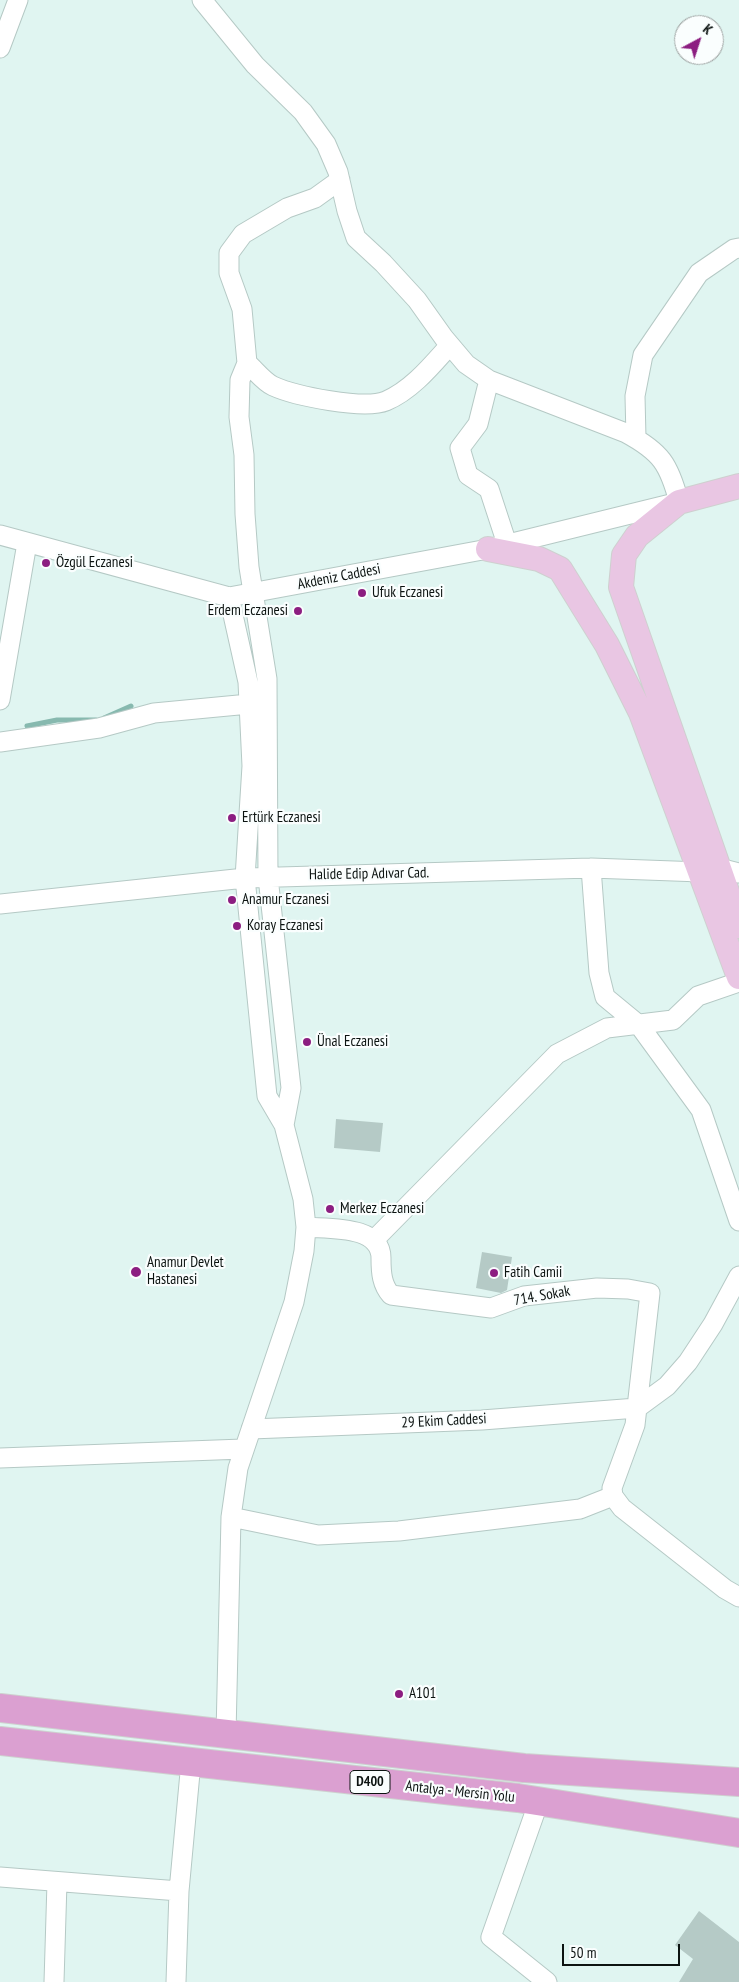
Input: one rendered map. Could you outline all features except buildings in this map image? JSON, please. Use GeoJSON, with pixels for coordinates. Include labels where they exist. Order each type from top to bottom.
{"type":"FeatureCollection","features":[{"type":"Feature","properties":{"kind":"highway","name":"Antalya - Mersin Yolu"},"geometry":{"type":"LineString","coordinates":[[0,1708],[524,1768],[739,1782]]}},
{"type":"Feature","properties":{"kind":"highway","name":"Antalya - Mersin Yolu"},"geometry":{"type":"LineString","coordinates":[[0,1741],[539,1801],[739,1833]]}},
{"type":"Feature","properties":{"kind":"main road"},"geometry":{"type":"LineString","coordinates":[[739,486],[679,502],[637,536],[624,555],[621,587],[739,926]]}},
{"type":"Feature","properties":{"kind":"main road"},"geometry":{"type":"LineString","coordinates":[[497,547],[539,559],[560,568],[607,645],[720,871],[739,978]]}},
{"type":"Feature","properties":{"kind":"street"},"geometry":{"type":"LineString","coordinates":[[0,48],[18,0]]}},
{"type":"Feature","properties":{"kind":"street"},"geometry":{"type":"LineString","coordinates":[[202,0],[255,65],[303,112],[326,144],[340,180],[347,212],[356,238],[383,263],[417,300],[466,364],[489,380],[636,438],[654,450],[664,462],[673,479],[679,502]]}},
{"type":"Feature","properties":{"kind":"street"},"geometry":{"type":"LineString","coordinates":[[284,1125],[291,1088],[268,877],[266,679],[248,549],[245,514],[244,455],[239,417],[240,380],[247,362],[242,310],[229,273],[229,253],[243,234],[287,208],[316,198],[340,180]]}},
{"type":"Feature","properties":{"kind":"street"},"geometry":{"type":"LineString","coordinates":[[636,438],[635,396],[642,355],[700,273],[734,249],[739,248]]}},
{"type":"Feature","properties":{"kind":"street"},"geometry":{"type":"LineString","coordinates":[[247,362],[271,385],[304,396],[365,404],[386,401],[401,392],[425,373],[450,345]]}},
{"type":"Feature","properties":{"kind":"street"},"geometry":{"type":"LineString","coordinates":[[489,380],[478,424],[460,448],[468,475],[489,489],[495,504],[497,547]]}},
{"type":"Feature","properties":{"kind":"street","name":"Akdeniz Caddesi"},"geometry":{"type":"LineString","coordinates":[[0,535],[229,597],[497,547],[679,502]]}},
{"type":"Feature","properties":{"kind":"street"},"geometry":{"type":"LineString","coordinates":[[0,700],[27,543]]}},
{"type":"Feature","properties":{"kind":"street"},"geometry":{"type":"LineString","coordinates":[[226,1734],[232,1517],[238,1468],[243,1448],[294,1302],[304,1251],[306,1227],[303,1199],[284,1125],[267,1096],[245,878],[252,766],[248,682],[229,597]]}},
{"type":"Feature","properties":{"kind":"street"},"geometry":{"type":"LineString","coordinates":[[0,742],[98,728],[154,713],[249,704]]}},
{"type":"Feature","properties":{"kind":"street"},"geometry":{"type":"LineString","coordinates":[[591,868],[600,973],[605,997],[638,1025],[701,1110],[739,1221]]}},
{"type":"Feature","properties":{"kind":"street","name":"Halide Edip Adıvar Cad."},"geometry":{"type":"LineString","coordinates":[[0,904],[245,878],[591,868],[720,871]]}},
{"type":"Feature","properties":{"kind":"street"},"geometry":{"type":"LineString","coordinates":[[306,1227],[361,1232],[374,1240],[557,1054],[607,1028],[673,1020],[698,996],[739,982]]}},
{"type":"Feature","properties":{"kind":"street","name":"714. Sokak"},"geometry":{"type":"LineString","coordinates":[[374,1240],[381,1251],[381,1272],[385,1288],[391,1295],[491,1308],[524,1296],[597,1288],[628,1289],[650,1293],[637,1408]]}},
{"type":"Feature","properties":{"kind":"street"},"geometry":{"type":"LineString","coordinates":[[739,1276],[713,1324],[688,1362],[667,1386],[637,1408],[635,1425],[612,1488],[613,1496],[622,1508],[725,1589],[739,1597]]}},
{"type":"Feature","properties":{"kind":"street","name":"29 Ekim Caddesi"},"geometry":{"type":"LineString","coordinates":[[251,1429],[482,1420],[637,1408]]}},
{"type":"Feature","properties":{"kind":"street"},"geometry":{"type":"LineString","coordinates":[[0,1458],[243,1448]]}},
{"type":"Feature","properties":{"kind":"street"},"geometry":{"type":"LineString","coordinates":[[232,1517],[318,1535],[399,1531],[580,1509],[613,1496]]}},
{"type":"Feature","properties":{"kind":"street"},"geometry":{"type":"LineString","coordinates":[[176,1982],[179,1891],[191,1762]]}},
{"type":"Feature","properties":{"kind":"street"},"geometry":{"type":"LineString","coordinates":[[539,1801],[491,1937],[547,1982]]}},
{"type":"Feature","properties":{"kind":"street"},"geometry":{"type":"LineString","coordinates":[[0,1877],[179,1891]]}},
{"type":"Feature","properties":{"kind":"street"},"geometry":{"type":"LineString","coordinates":[[54,1982],[57,1882]]}},
{"type":"Feature","properties":{"kind":"waterway"},"geometry":{"type":"LineString","coordinates":[[104,718],[131,706]]}},
{"type":"Feature","properties":{"kind":"waterway"},"geometry":{"type":"LineString","coordinates":[[27,726],[57,720],[96,720]]}},
{"type":"Feature","properties":{"kind":"place","name":"Özgül Eczanesi"},"geometry":{"type":"Point","coordinates":[46,563]}},
{"type":"Feature","properties":{"kind":"place","name":"Ufuk Eczanesi"},"geometry":{"type":"Point","coordinates":[362,593]}},
{"type":"Feature","properties":{"kind":"place","name":"Erdem Eczanesi"},"geometry":{"type":"Point","coordinates":[298,611]}},
{"type":"Feature","properties":{"kind":"place","name":"Ertürk Eczanesi"},"geometry":{"type":"Point","coordinates":[232,818]}},
{"type":"Feature","properties":{"kind":"place","name":"Anamur Eczanesi"},"geometry":{"type":"Point","coordinates":[232,900]}},
{"type":"Feature","properties":{"kind":"place","name":"Koray Eczanesi"},"geometry":{"type":"Point","coordinates":[237,926]}},
{"type":"Feature","properties":{"kind":"place","name":"Ünal Eczanesi"},"geometry":{"type":"Point","coordinates":[307,1042]}},
{"type":"Feature","properties":{"kind":"place","name":"Merkez Eczanesi"},"geometry":{"type":"Point","coordinates":[330,1209]}},
{"type":"Feature","properties":{"kind":"place","name":"Anamur Devlet Hastanesi"},"geometry":{"type":"Point","coordinates":[136,1272]}},
{"type":"Feature","properties":{"kind":"place","name":"Fatih Camii"},"geometry":{"type":"Point","coordinates":[494,1273]}},
{"type":"Feature","properties":{"kind":"place","name":"A101"},"geometry":{"type":"Point","coordinates":[399,1694]}}]}
